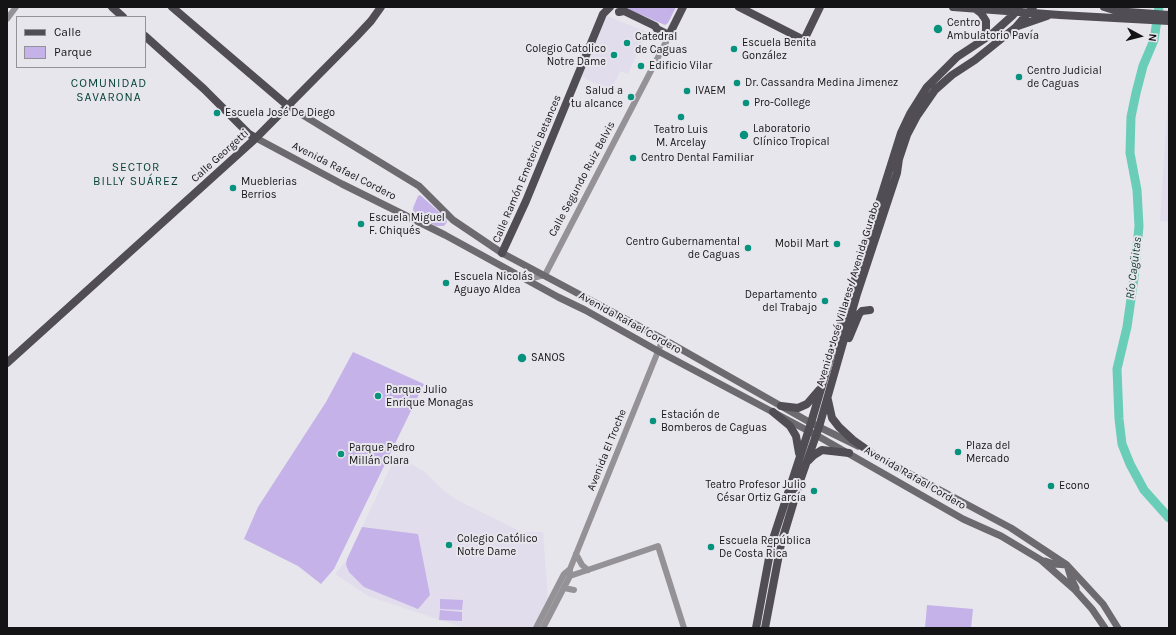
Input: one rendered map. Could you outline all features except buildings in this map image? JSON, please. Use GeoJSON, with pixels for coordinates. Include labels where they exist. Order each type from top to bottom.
{"type":"FeatureCollection","features":[{"type":"Feature","properties":{"kind":"main road"},"geometry":{"type":"LineString","coordinates":[[112,7],[122,16]]}},
{"type":"Feature","properties":{"kind":"main road"},"geometry":{"type":"LineString","coordinates":[[172,7],[288,106]]}},
{"type":"Feature","properties":{"kind":"main road","name":"Calle Georgetti"},"geometry":{"type":"LineString","coordinates":[[7,363],[256,138],[361,32],[381,7]]}},
{"type":"Feature","properties":{"kind":"main road","name":"Calle Segundo Ruiz Belvis"},"geometry":{"type":"LineString","coordinates":[[669,35],[683,7]]}},
{"type":"Feature","properties":{"kind":"main road"},"geometry":{"type":"LineString","coordinates":[[739,7],[804,40],[820,7]]}},
{"type":"Feature","properties":{"kind":"main road"},"geometry":{"type":"LineString","coordinates":[[953,7],[1018,9],[1054,14],[1128,16],[1169,15]]}},
{"type":"Feature","properties":{"kind":"main road"},"geometry":{"type":"LineString","coordinates":[[975,7],[982,13],[986,21],[986,32],[980,42]]}},
{"type":"Feature","properties":{"kind":"main road"},"geometry":{"type":"LineString","coordinates":[[1104,7],[1128,16],[1169,21]]}},
{"type":"Feature","properties":{"kind":"main road"},"geometry":{"type":"LineString","coordinates":[[610,8],[619,12],[621,15],[638,21],[652,30],[657,29],[669,35]]}},
{"type":"Feature","properties":{"kind":"main road","name":"Calle Ramón Emeterio Betances"},"geometry":{"type":"LineString","coordinates":[[502,253],[532,187],[604,14],[610,8]]}},
{"type":"Feature","properties":{"kind":"main road","name":"Avenida José Villares / Avenida Gurabo"},"geometry":{"type":"LineString","coordinates":[[756,628],[772,542],[810,427],[901,134],[910,114],[928,87],[956,57],[992,34],[1018,9]]}},
{"type":"Feature","properties":{"kind":"main road","name":"Avenida José Villares / Avenida Gurabo"},"geometry":{"type":"LineString","coordinates":[[765,628],[780,544],[828,399],[857,294],[897,173],[899,159],[907,135],[917,116],[935,90],[952,75],[975,60],[1016,27],[1031,10]]}},
{"type":"Feature","properties":{"kind":"main road"},"geometry":{"type":"LineString","coordinates":[[1016,27],[1054,14]]}},
{"type":"Feature","properties":{"kind":"main road","name":"Avenida Rafael Cordero"},"geometry":{"type":"LineString","coordinates":[[146,37],[204,88],[249,134],[256,138],[342,184],[445,235],[528,279],[658,352],[774,412],[873,454],[973,509],[1011,528],[1067,565],[1103,604],[1118,628]]}},
{"type":"Feature","properties":{"kind":"main road","name":"Avenida Rafael Cordero"},"geometry":{"type":"LineString","coordinates":[[288,106],[419,186],[453,220],[502,253],[663,339],[781,406],[810,427]]}},
{"type":"Feature","properties":{"kind":"main road"},"geometry":{"type":"LineString","coordinates":[[857,294],[857,278],[861,259]]}},
{"type":"Feature","properties":{"kind":"main road"},"geometry":{"type":"LineString","coordinates":[[828,365],[837,366],[859,314],[862,311],[870,310]]}},
{"type":"Feature","properties":{"kind":"main road","name":"Calle Georgetti"},"geometry":{"type":"LineString","coordinates":[[7,357],[29,344]]}},
{"type":"Feature","properties":{"kind":"main road"},"geometry":{"type":"LineString","coordinates":[[781,406],[798,408],[807,404],[821,388]]}},
{"type":"Feature","properties":{"kind":"main road"},"geometry":{"type":"LineString","coordinates":[[828,399],[832,418],[838,427],[873,454]]}},
{"type":"Feature","properties":{"kind":"main road"},"geometry":{"type":"LineString","coordinates":[[774,412],[790,426],[796,436],[799,446],[799,458]]}},
{"type":"Feature","properties":{"kind":"main road","name":"Avenida Rafael Cordero"},"geometry":{"type":"LineString","coordinates":[[818,431],[849,454],[963,519],[1001,536],[1041,560],[1079,595],[1092,609],[1105,628]]}},
{"type":"Feature","properties":{"kind":"main road"},"geometry":{"type":"LineString","coordinates":[[806,464],[814,455],[822,450],[849,454]]}},
{"type":"Feature","properties":{"kind":"main road"},"geometry":{"type":"LineString","coordinates":[[786,497],[794,500]]}},
{"type":"Feature","properties":{"kind":"main road"},"geometry":{"type":"LineString","coordinates":[[1041,560],[1054,564],[1067,565],[1079,595]]}},
{"type":"Feature","properties":{"kind":"street"},"geometry":{"type":"LineString","coordinates":[[7,19],[16,7]]}},
{"type":"Feature","properties":{"kind":"street","name":"Calle Segundo Ruiz Belvis"},"geometry":{"type":"LineString","coordinates":[[545,275],[669,35]]}},
{"type":"Feature","properties":{"kind":"street"},"geometry":{"type":"LineString","coordinates":[[528,279],[545,275]]}},
{"type":"Feature","properties":{"kind":"street","name":"Avenida El Troche"},"geometry":{"type":"LineString","coordinates":[[543,628],[570,576],[570,569],[663,339]]}},
{"type":"Feature","properties":{"kind":"street"},"geometry":{"type":"LineString","coordinates":[[570,576],[658,546],[684,628]]}},
{"type":"Feature","properties":{"kind":"street"},"geometry":{"type":"LineString","coordinates":[[576,554],[582,565],[588,570]]}},
{"type":"Feature","properties":{"kind":"street","name":"Avenida El Troche"},"geometry":{"type":"LineString","coordinates":[[536,628],[564,574],[570,569]]}},
{"type":"Feature","properties":{"kind":"street"},"geometry":{"type":"LineString","coordinates":[[564,588],[574,590]]}},
{"type":"Feature","properties":{"kind":"shaded area","name":"Colegio Catolico Notre Dame"},"geometry":{"type":"Polygon","coordinates":[[[607,16],[647,32],[628,74],[620,71],[611,91],[581,77],[607,16]]]}},
{"type":"Feature","properties":{"kind":"shaded area"},"geometry":{"type":"Polygon","coordinates":[[[1169,80],[1169,222],[1160,221],[1169,80]]]}},
{"type":"Feature","properties":{"kind":"shaded area","name":"Colegio Católico Notre Dame"},"geometry":{"type":"Polygon","coordinates":[[[396,455],[425,472],[443,490],[455,499],[522,532],[543,532],[548,598],[533,628],[464,628],[368,596],[335,574],[347,559],[396,455]]]}},
{"type":"Feature","properties":{"kind":"green space"},"geometry":{"type":"Polygon","coordinates":[[[623,7],[676,7],[668,23],[665,25],[623,7]]]}},
{"type":"Feature","properties":{"kind":"green space"},"geometry":{"type":"Polygon","coordinates":[[[420,195],[446,218],[447,222],[444,226],[436,226],[414,215],[413,208],[418,196],[420,195]]]}},
{"type":"Feature","properties":{"kind":"green space","name":"Parque Pedro Millán Clara"},"geometry":{"type":"Polygon","coordinates":[[[353,352],[424,384],[334,569],[321,584],[298,566],[244,539],[258,507],[326,402],[353,352]]]}},
{"type":"Feature","properties":{"kind":"green space"},"geometry":{"type":"Polygon","coordinates":[[[362,527],[418,534],[430,595],[418,609],[364,587],[349,572],[346,565],[347,559],[362,527]]]}},
{"type":"Feature","properties":{"kind":"green space"},"geometry":{"type":"Polygon","coordinates":[[[440,599],[463,600],[462,610],[440,609],[440,599]]]}},
{"type":"Feature","properties":{"kind":"green space"},"geometry":{"type":"Polygon","coordinates":[[[927,605],[973,609],[971,628],[925,628],[927,605]]]}},
{"type":"Feature","properties":{"kind":"green space"},"geometry":{"type":"Polygon","coordinates":[[[440,610],[462,612],[462,621],[439,620],[440,610]]]}},
{"type":"Feature","properties":{"kind":"waterway","name":"Río Cagüitas"},"geometry":{"type":"LineString","coordinates":[[1159,7],[1154,40],[1143,66],[1131,117],[1130,153],[1137,190],[1139,226],[1127,327],[1117,369],[1119,419],[1122,444],[1130,464],[1144,490],[1169,518]]}},
{"type":"Feature","properties":{"kind":"place","name":"Centro Ambulatorio Pavía"},"geometry":{"type":"Point","coordinates":[938,29]}},
{"type":"Feature","properties":{"kind":"place","name":"Catedral de Caguas"},"geometry":{"type":"Point","coordinates":[627,43]}},
{"type":"Feature","properties":{"kind":"place","name":"Escuela Benita González"},"geometry":{"type":"Point","coordinates":[734,49]}},
{"type":"Feature","properties":{"kind":"place","name":"Colegio Catolico Notre Dame"},"geometry":{"type":"Point","coordinates":[614,55]}},
{"type":"Feature","properties":{"kind":"place","name":"Edificio Vilar"},"geometry":{"type":"Point","coordinates":[641,66]}},
{"type":"Feature","properties":{"kind":"place","name":"Centro Judicial de Caguas"},"geometry":{"type":"Point","coordinates":[1019,77]}},
{"type":"Feature","properties":{"kind":"place","name":"Dr. Cassandra Medina Jimenez"},"geometry":{"type":"Point","coordinates":[737,83]}},
{"type":"Feature","properties":{"kind":"place","name":"IVAEM"},"geometry":{"type":"Point","coordinates":[687,91]}},
{"type":"Feature","properties":{"kind":"place","name":"Salud a tu alcance"},"geometry":{"type":"Point","coordinates":[631,97]}},
{"type":"Feature","properties":{"kind":"place","name":"Pro-College"},"geometry":{"type":"Point","coordinates":[746,103]}},
{"type":"Feature","properties":{"kind":"place","name":"Escuela José De Diego"},"geometry":{"type":"Point","coordinates":[217,113]}},
{"type":"Feature","properties":{"kind":"place","name":"Teatro Luis M. Arcelay"},"geometry":{"type":"Point","coordinates":[681,117]}},
{"type":"Feature","properties":{"kind":"place","name":"Laboratorio Clínico Tropical"},"geometry":{"type":"Point","coordinates":[744,135]}},
{"type":"Feature","properties":{"kind":"place","name":"Centro Dental Familiar"},"geometry":{"type":"Point","coordinates":[633,158]}},
{"type":"Feature","properties":{"kind":"place","name":"Mueblerias Berrios"},"geometry":{"type":"Point","coordinates":[233,188]}},
{"type":"Feature","properties":{"kind":"place","name":"Escuela Miguel F. Chiqués"},"geometry":{"type":"Point","coordinates":[361,224]}},
{"type":"Feature","properties":{"kind":"place","name":"Mobil Mart"},"geometry":{"type":"Point","coordinates":[837,244]}},
{"type":"Feature","properties":{"kind":"place","name":"Centro Gubernamental de Caguas"},"geometry":{"type":"Point","coordinates":[748,248]}},
{"type":"Feature","properties":{"kind":"place","name":"Escuela Nicolás Aguayo Aldea"},"geometry":{"type":"Point","coordinates":[446,283]}},
{"type":"Feature","properties":{"kind":"place","name":"Departamento del Trabajo"},"geometry":{"type":"Point","coordinates":[825,301]}},
{"type":"Feature","properties":{"kind":"place","name":"SANOS"},"geometry":{"type":"Point","coordinates":[522,358]}},
{"type":"Feature","properties":{"kind":"place","name":"Parque Julio Enrique Monagas"},"geometry":{"type":"Point","coordinates":[378,396]}},
{"type":"Feature","properties":{"kind":"place","name":"Estación de Bomberos de Caguas"},"geometry":{"type":"Point","coordinates":[653,421]}},
{"type":"Feature","properties":{"kind":"place","name":"Plaza del Mercado"},"geometry":{"type":"Point","coordinates":[958,452]}},
{"type":"Feature","properties":{"kind":"place","name":"Parque Pedro Millán Clara"},"geometry":{"type":"Point","coordinates":[341,454]}},
{"type":"Feature","properties":{"kind":"place","name":"Econo"},"geometry":{"type":"Point","coordinates":[1051,486]}},
{"type":"Feature","properties":{"kind":"place","name":"Teatro Profesor Julio César Ortiz García"},"geometry":{"type":"Point","coordinates":[814,491]}},
{"type":"Feature","properties":{"kind":"place","name":"Colegio Católico Notre Dame"},"geometry":{"type":"Point","coordinates":[449,545]}},
{"type":"Feature","properties":{"kind":"place","name":"Escuela República De Costa Rica"},"geometry":{"type":"Point","coordinates":[711,547]}},
{"type":"Feature","properties":{"kind":"district","name":"COMUNIDAD SAVARONA"},"geometry":{"type":"Point","coordinates":[109,91]}},
{"type":"Feature","properties":{"kind":"district","name":"SECTOR BILLY SUÁREZ"},"geometry":{"type":"Point","coordinates":[136,175]}}]}
